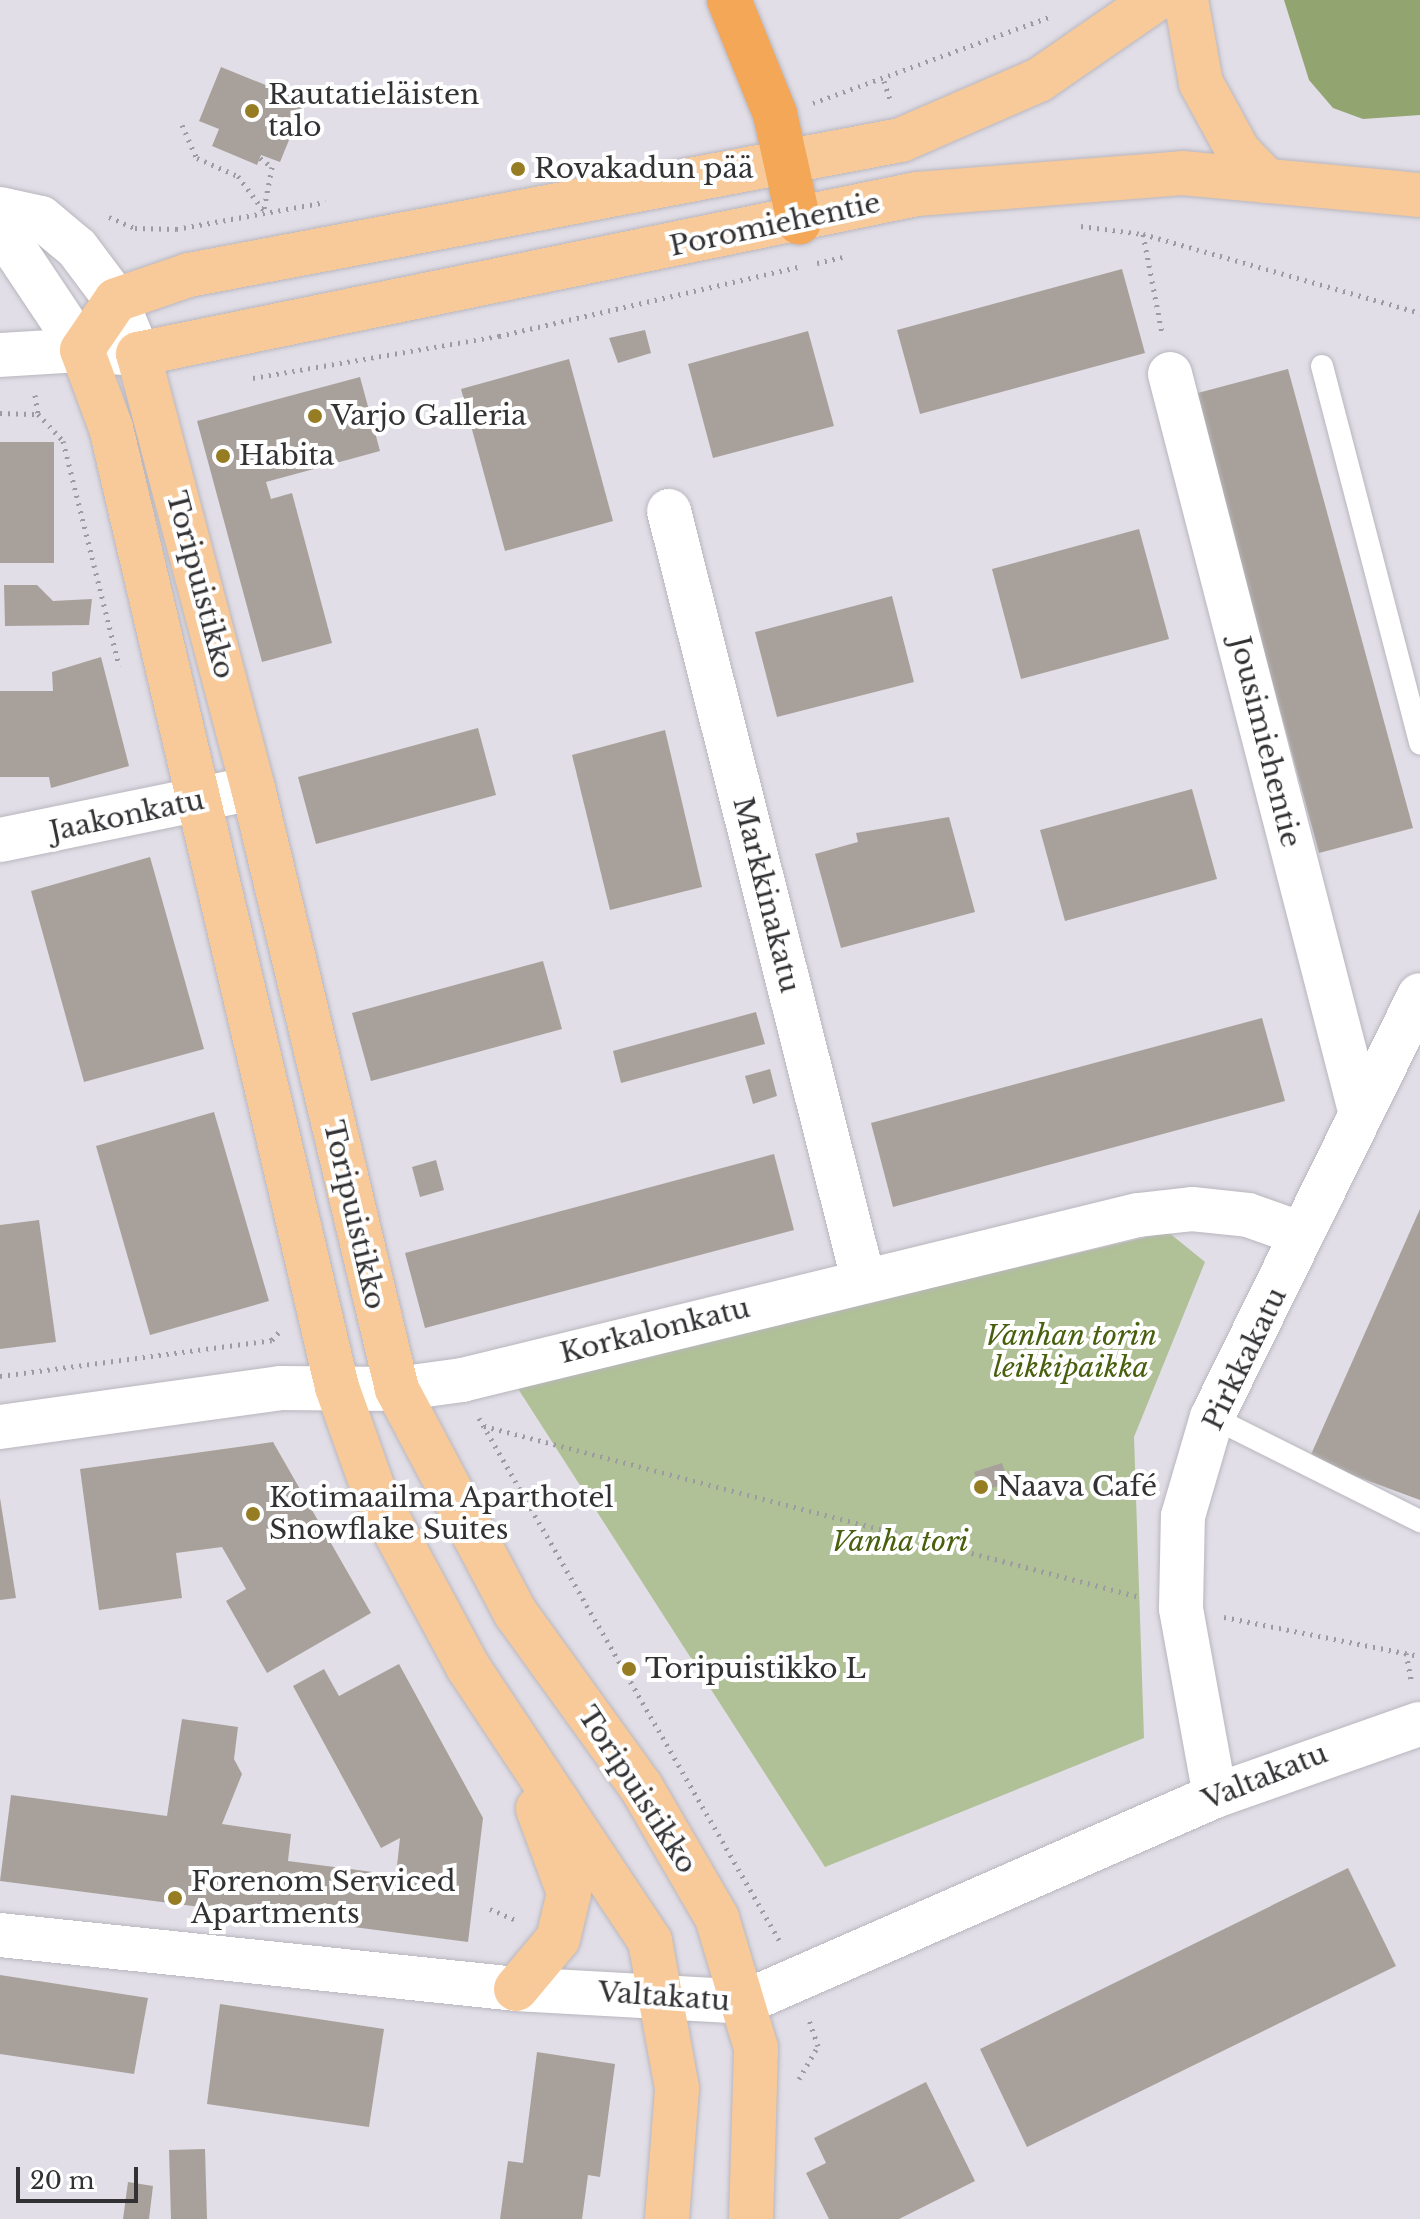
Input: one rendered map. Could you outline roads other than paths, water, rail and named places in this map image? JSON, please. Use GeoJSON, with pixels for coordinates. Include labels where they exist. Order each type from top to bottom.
{"type":"FeatureCollection","features":[{"type":"Feature","properties":{"kind":"highway"},"geometry":{"type":"LineString","coordinates":[[729,0],[775,114],[799,222]]}},
{"type":"Feature","properties":{"kind":"main road","name":"Poromiehentie"},"geometry":{"type":"LineString","coordinates":[[116,300],[227,266],[785,165],[901,140],[978,111],[1039,80],[1155,0]]}},
{"type":"Feature","properties":{"kind":"main road"},"geometry":{"type":"LineString","coordinates":[[1186,0],[1189,40],[1206,94],[1238,151],[1267,181]]}},
{"type":"Feature","properties":{"kind":"main road","name":"Poromiehentie"},"geometry":{"type":"LineString","coordinates":[[138,354],[799,222],[917,194],[1048,180],[1182,173],[1420,195]]}},
{"type":"Feature","properties":{"kind":"main road"},"geometry":{"type":"LineString","coordinates":[[82,350],[116,300]]}},
{"type":"Feature","properties":{"kind":"main road","name":"Toripuistikko"},"geometry":{"type":"LineString","coordinates":[[82,350],[111,428],[202,801],[337,1387],[375,1494],[468,1667],[650,1941],[665,2000],[677,2088],[667,2219]]}},
{"type":"Feature","properties":{"kind":"main road","name":"Toripuistikko"},"geometry":{"type":"LineString","coordinates":[[138,354],[253,788],[397,1389],[516,1614],[641,1787],[717,1918],[745,2002],[759,2086],[751,2219]]}},
{"type":"Feature","properties":{"kind":"main road"},"geometry":{"type":"LineString","coordinates":[[516,1989],[558,1939],[569,1893],[522,1749]]}},
{"type":"Feature","properties":{"kind":"street"},"geometry":{"type":"LineString","coordinates":[[0,209],[41,218],[77,248],[116,300],[138,354]]}},
{"type":"Feature","properties":{"kind":"street"},"geometry":{"type":"LineString","coordinates":[[0,227],[82,350]]}},
{"type":"Feature","properties":{"kind":"street","name":"Poromiehentie"},"geometry":{"type":"LineString","coordinates":[[0,355],[82,350],[138,354]]}},
{"type":"Feature","properties":{"kind":"street","name":"Jousimiehentie"},"geometry":{"type":"LineString","coordinates":[[1170,374],[1360,1111]]}},
{"type":"Feature","properties":{"kind":"street","name":"Markkinakatu"},"geometry":{"type":"LineString","coordinates":[[669,511],[863,1279]]}},
{"type":"Feature","properties":{"kind":"street","name":"Jaakonkatu"},"geometry":{"type":"LineString","coordinates":[[0,840],[202,801],[253,788]]}},
{"type":"Feature","properties":{"kind":"street","name":"Pirkkakatu"},"geometry":{"type":"LineString","coordinates":[[1215,1796],[1181,1608],[1183,1516],[1212,1417],[1360,1111],[1420,995]]}},
{"type":"Feature","properties":{"kind":"street","name":"Korkalonkatu"},"geometry":{"type":"LineString","coordinates":[[0,1427],[280,1388],[397,1389],[462,1380],[863,1279],[1192,1209],[1248,1215],[1302,1234]]}},
{"type":"Feature","properties":{"kind":"street","name":"Valtakatu"},"geometry":{"type":"LineString","coordinates":[[0,1935],[516,1989],[665,2000],[745,2002],[1215,1796],[1420,1724]]}},
{"type":"Feature","properties":{"kind":"lane"},"geometry":{"type":"LineString","coordinates":[[1322,366],[1420,743]]}},
{"type":"Feature","properties":{"kind":"lane"},"geometry":{"type":"LineString","coordinates":[[1212,1417],[1420,1521]]}},
{"type":"Feature","properties":{"kind":"place","name":"Rautatieläisten talo"},"geometry":{"type":"Point","coordinates":[252,111]}},
{"type":"Feature","properties":{"kind":"place","name":"Rovakadun pää"},"geometry":{"type":"Point","coordinates":[518,169]}},
{"type":"Feature","properties":{"kind":"place","name":"Varjo Galleria"},"geometry":{"type":"Point","coordinates":[315,416]}},
{"type":"Feature","properties":{"kind":"place","name":"Habita"},"geometry":{"type":"Point","coordinates":[223,456]}},
{"type":"Feature","properties":{"kind":"place","name":"Naava Café"},"geometry":{"type":"Point","coordinates":[981,1487]}},
{"type":"Feature","properties":{"kind":"place","name":"Kotimaailma Aparthotel Snowflake Suites"},"geometry":{"type":"Point","coordinates":[253,1514]}},
{"type":"Feature","properties":{"kind":"place","name":"Toripuistikko L"},"geometry":{"type":"Point","coordinates":[629,1669]}},
{"type":"Feature","properties":{"kind":"place","name":"Forenom Serviced Apartments"},"geometry":{"type":"Point","coordinates":[175,1898]}},
{"type":"Feature","properties":{"kind":"park label","name":"Vanhan torin leikkipaikka"},"geometry":{"type":"Point","coordinates":[1071,1352]}},
{"type":"Feature","properties":{"kind":"park label","name":"Vanha tori"},"geometry":{"type":"Point","coordinates":[900,1542]}}]}
